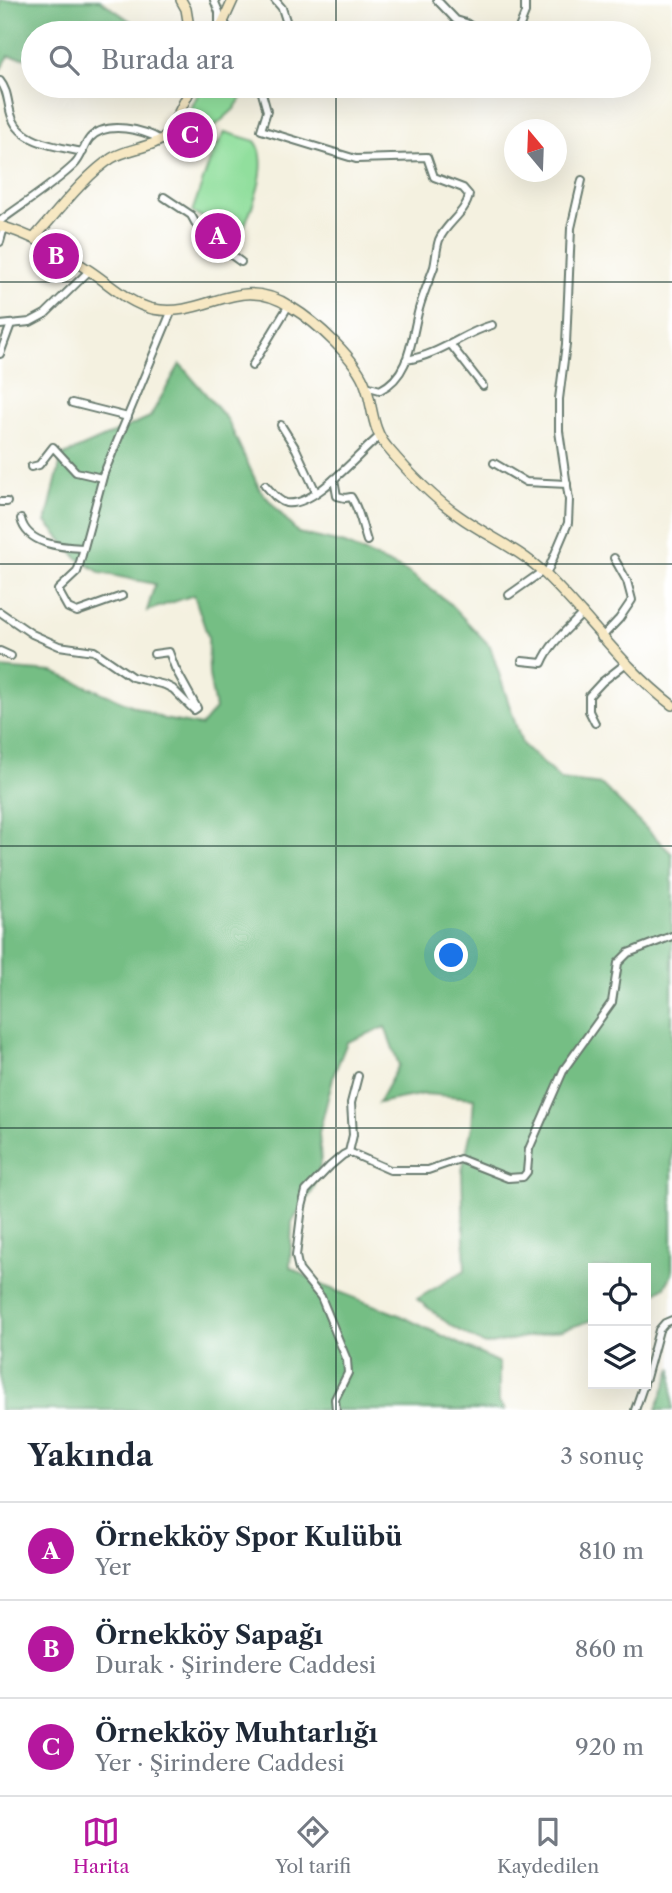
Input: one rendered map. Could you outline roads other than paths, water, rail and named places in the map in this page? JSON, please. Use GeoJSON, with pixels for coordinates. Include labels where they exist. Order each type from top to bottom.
{"type":"FeatureCollection","features":[{"type":"Feature","properties":{"kind":"main road"},"geometry":{"type":"LineString","coordinates":[[181,0],[188,21]]}},
{"type":"Feature","properties":{"kind":"main road"},"geometry":{"type":"LineString","coordinates":[[224,21],[235,0]]}},
{"type":"Feature","properties":{"kind":"main road"},"geometry":{"type":"LineString","coordinates":[[34,239],[92,175],[112,158],[168,135],[184,100]]}},
{"type":"Feature","properties":{"kind":"main road"},"geometry":{"type":"LineString","coordinates":[[1,225],[34,239],[89,271],[133,302],[150,308],[172,310],[246,293],[265,294],[308,318],[356,368],[366,386],[380,436],[406,468],[451,509],[522,555],[544,573],[583,613],[625,664],[647,686],[672,705]]}},
{"type":"Feature","properties":{"kind":"street"},"geometry":{"type":"LineString","coordinates":[[214,0],[219,12],[219,21]]}},
{"type":"Feature","properties":{"kind":"street"},"geometry":{"type":"LineString","coordinates":[[275,0],[282,8],[286,21]]}},
{"type":"Feature","properties":{"kind":"street"},"geometry":{"type":"LineString","coordinates":[[437,0],[459,21]]}},
{"type":"Feature","properties":{"kind":"street"},"geometry":{"type":"LineString","coordinates":[[522,21],[525,0]]}},
{"type":"Feature","properties":{"kind":"street"},"geometry":{"type":"LineString","coordinates":[[0,81],[6,89],[11,116],[16,126],[26,135],[38,141],[83,152]]}},
{"type":"Feature","properties":{"kind":"street"},"geometry":{"type":"LineString","coordinates":[[263,98],[267,111],[261,130],[356,159],[427,157],[435,177],[463,188],[469,195],[467,204],[440,239],[434,268],[425,286],[411,351],[387,386],[374,390],[366,386]]}},
{"type":"Feature","properties":{"kind":"street"},"geometry":{"type":"LineString","coordinates":[[0,242],[1,225],[75,165],[90,137],[113,129],[133,128],[161,140]]}},
{"type":"Feature","properties":{"kind":"street"},"geometry":{"type":"LineString","coordinates":[[509,595],[544,573],[568,523],[567,484],[559,431],[559,399],[566,344],[572,228],[582,180]]}},
{"type":"Feature","properties":{"kind":"street"},"geometry":{"type":"LineString","coordinates":[[164,197],[191,215],[201,233],[241,262]]}},
{"type":"Feature","properties":{"kind":"street"},"geometry":{"type":"LineString","coordinates":[[0,325],[30,322],[45,314],[89,271]]}},
{"type":"Feature","properties":{"kind":"street"},"geometry":{"type":"LineString","coordinates":[[252,366],[289,305]]}},
{"type":"Feature","properties":{"kind":"street"},"geometry":{"type":"LineString","coordinates":[[122,596],[77,612],[68,608],[58,590],[76,572],[102,478],[172,310]]}},
{"type":"Feature","properties":{"kind":"street"},"geometry":{"type":"LineString","coordinates":[[0,354],[11,324]]}},
{"type":"Feature","properties":{"kind":"street"},"geometry":{"type":"LineString","coordinates":[[406,360],[451,345],[492,325]]}},
{"type":"Feature","properties":{"kind":"street"},"geometry":{"type":"LineString","coordinates":[[451,345],[483,386]]}},
{"type":"Feature","properties":{"kind":"street"},"geometry":{"type":"LineString","coordinates":[[72,402],[128,417]]}},
{"type":"Feature","properties":{"kind":"street"},"geometry":{"type":"LineString","coordinates":[[281,425],[296,449],[316,492]]}},
{"type":"Feature","properties":{"kind":"street"},"geometry":{"type":"LineString","coordinates":[[265,485],[284,503],[304,500],[334,479],[380,436]]}},
{"type":"Feature","properties":{"kind":"street"},"geometry":{"type":"LineString","coordinates":[[31,467],[39,465],[53,447],[76,472],[102,478]]}},
{"type":"Feature","properties":{"kind":"street"},"geometry":{"type":"LineString","coordinates":[[494,463],[526,482],[567,484]]}},
{"type":"Feature","properties":{"kind":"street"},"geometry":{"type":"LineString","coordinates":[[334,479],[337,496],[351,497],[354,502],[367,541]]}},
{"type":"Feature","properties":{"kind":"street"},"geometry":{"type":"LineString","coordinates":[[21,519],[26,530],[35,538],[60,547],[83,548]]}},
{"type":"Feature","properties":{"kind":"street"},"geometry":{"type":"LineString","coordinates":[[601,638],[632,600],[631,591],[614,558]]}},
{"type":"Feature","properties":{"kind":"street"},"geometry":{"type":"LineString","coordinates":[[0,612],[32,634],[59,646],[94,651],[132,677],[165,685],[173,689],[194,710],[197,708],[169,652],[154,654]]}},
{"type":"Feature","properties":{"kind":"street"},"geometry":{"type":"LineString","coordinates":[[522,661],[542,663],[557,638],[583,613]]}},
{"type":"Feature","properties":{"kind":"street"},"geometry":{"type":"LineString","coordinates":[[0,651],[11,656]]}},
{"type":"Feature","properties":{"kind":"street"},"geometry":{"type":"LineString","coordinates":[[595,723],[589,711],[589,696],[625,664]]}},
{"type":"Feature","properties":{"kind":"street"},"geometry":{"type":"LineString","coordinates":[[336,1410],[335,1398],[347,1378],[349,1367],[321,1297],[299,1270],[296,1256],[306,1191],[343,1155],[349,1153],[390,1170],[428,1170],[460,1159],[508,1178],[523,1177],[527,1172],[529,1149],[564,1069],[612,1002],[618,962],[628,953],[672,936]]}},
{"type":"Feature","properties":{"kind":"street"},"geometry":{"type":"LineString","coordinates":[[349,1153],[354,1135],[351,1103],[358,1076]]}},
{"type":"Feature","properties":{"kind":"street"},"geometry":{"type":"LineString","coordinates":[[651,1360],[659,1330],[665,1323],[672,1321]]}},
{"type":"Feature","properties":{"kind":"street"},"geometry":{"type":"LineString","coordinates":[[635,1410],[642,1389]]}},
{"type":"Feature","properties":{"kind":"place","name":"Örnekköy Muhtarlığı"},"geometry":{"type":"Point","coordinates":[190,135]}},
{"type":"Feature","properties":{"kind":"place","name":"Örnekköy Spor Kulübü"},"geometry":{"type":"Point","coordinates":[218,236]}},
{"type":"Feature","properties":{"kind":"place","name":"Örnekköy Sapağı"},"geometry":{"type":"Point","coordinates":[56,256]}}]}
